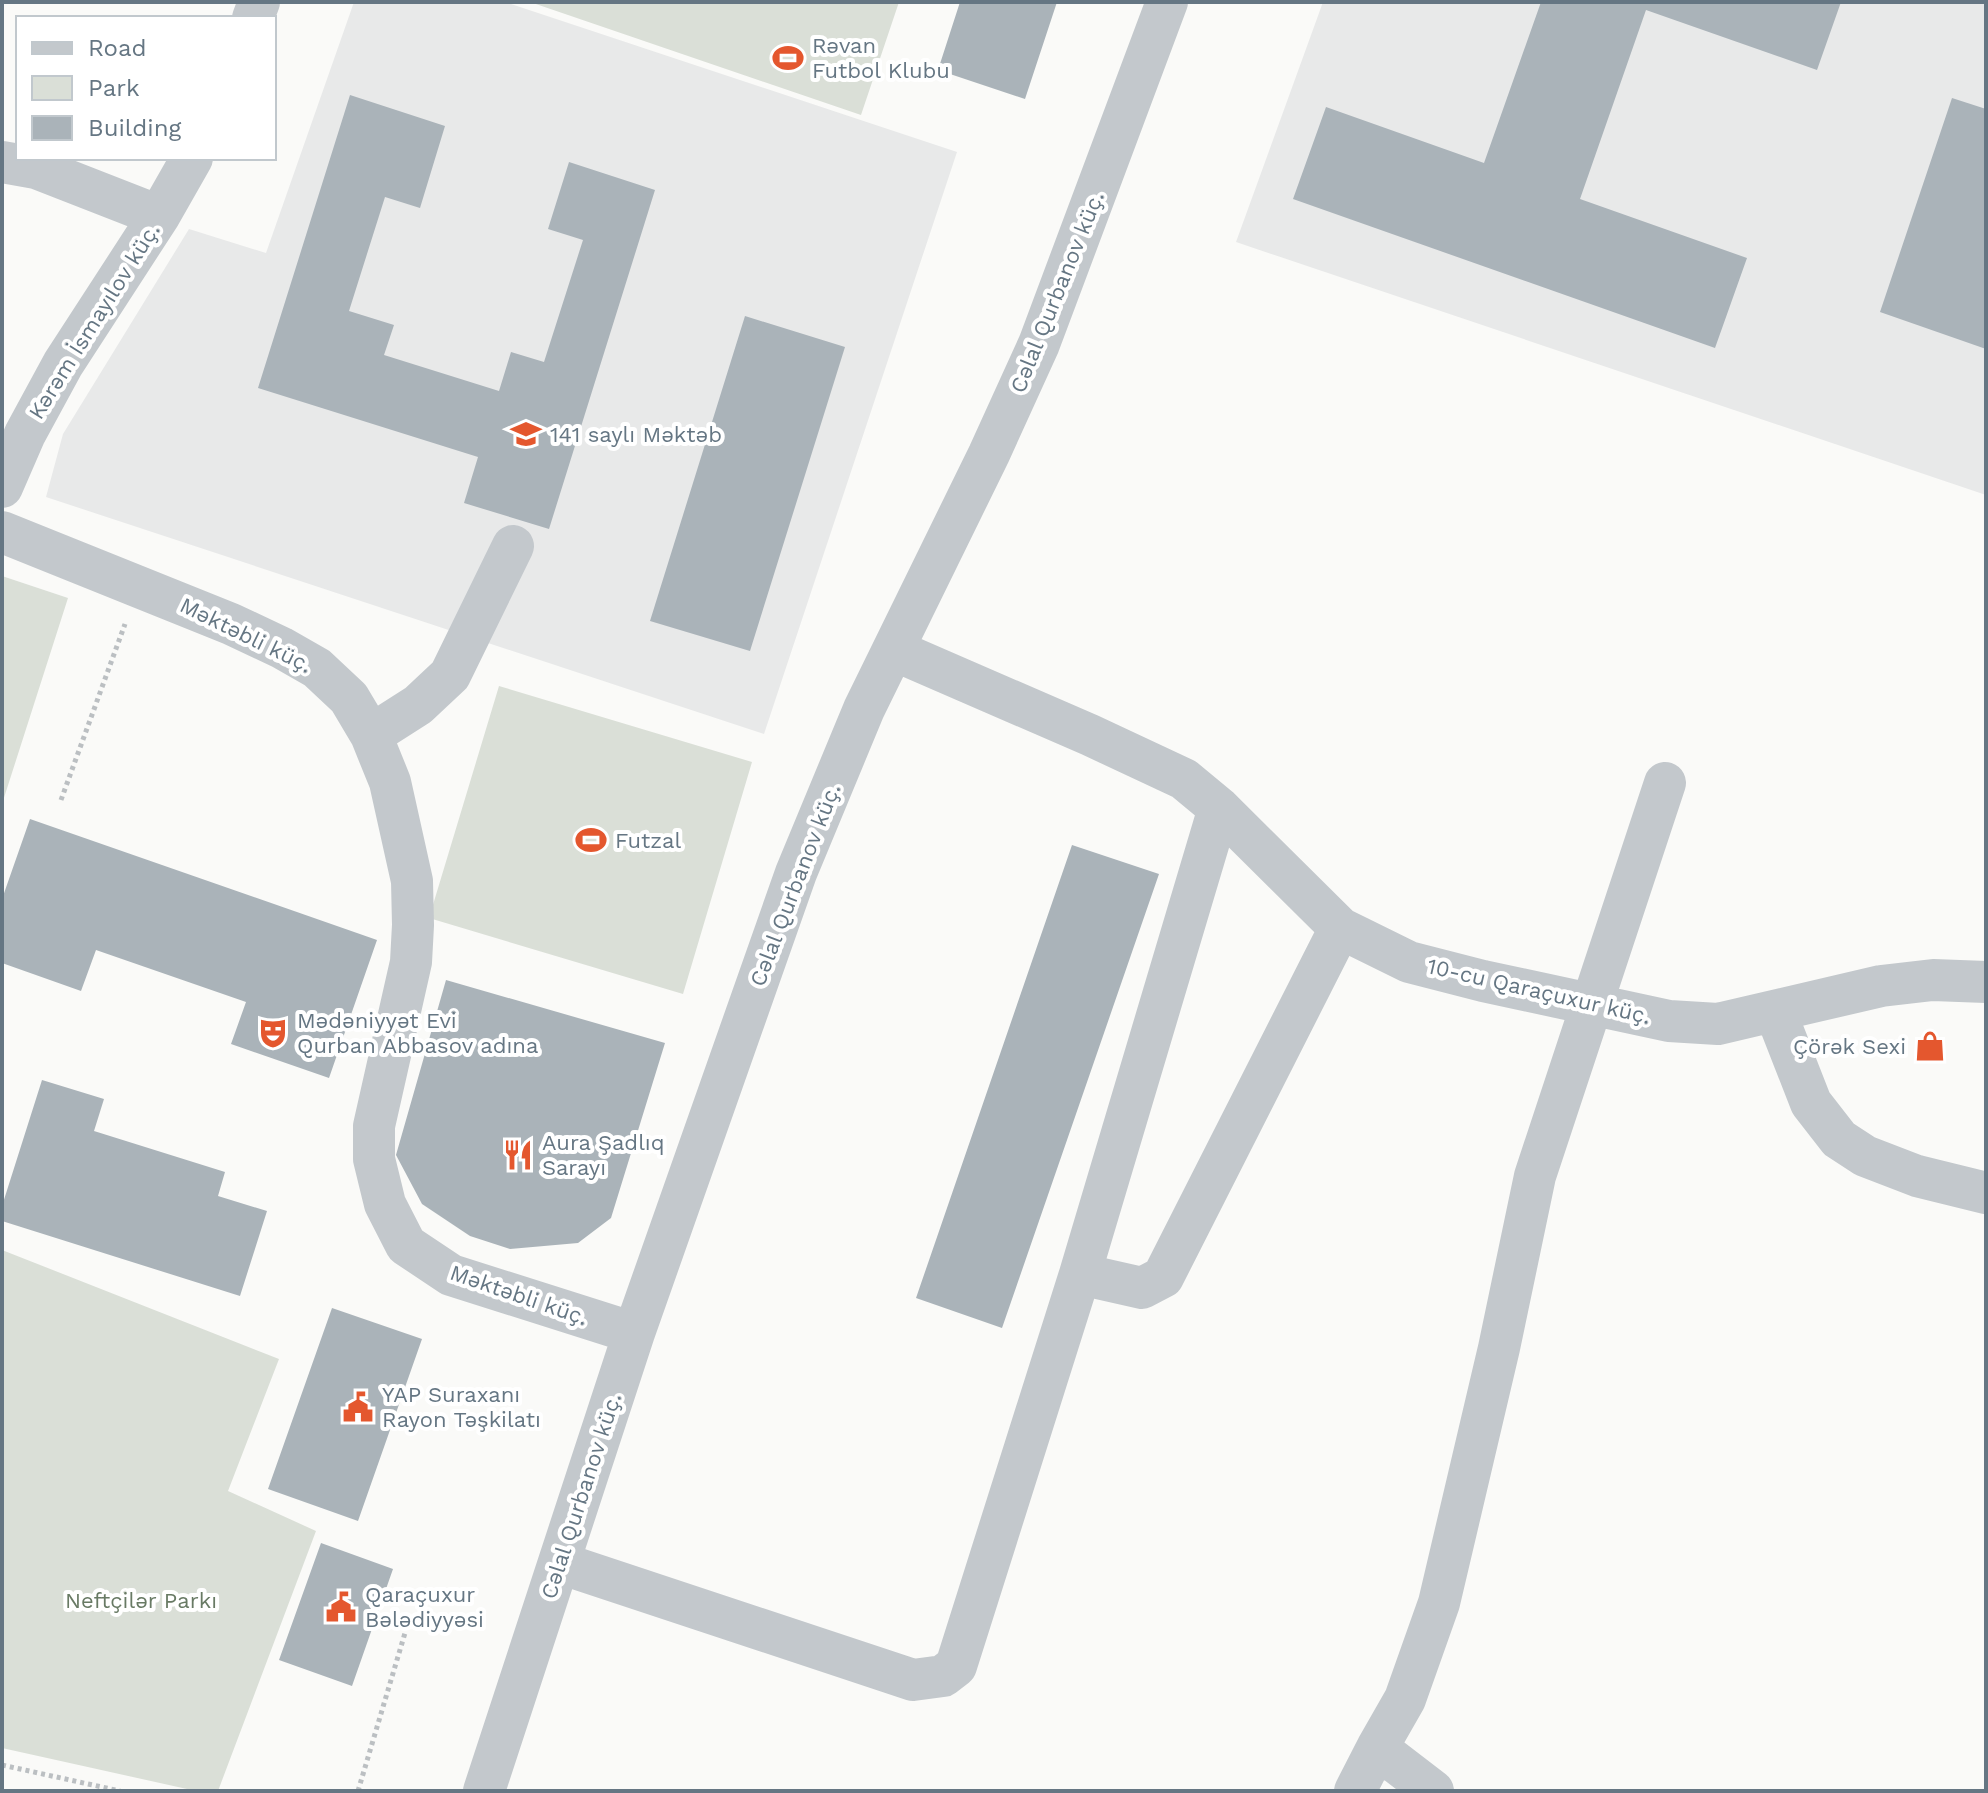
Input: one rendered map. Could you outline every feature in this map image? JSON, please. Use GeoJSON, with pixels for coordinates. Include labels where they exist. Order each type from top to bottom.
{"type":"FeatureCollection","features":[{"type":"Feature","properties":{"kind":"street","name":"Cəlal Qurbanov küç."},"geometry":{"type":"LineString","coordinates":[[484,1791],[634,1333],[796,873],[864,709],[989,454],[1039,344],[1167,2]]}},
{"type":"Feature","properties":{"kind":"street","name":"Kərəm İsmayılov küç."},"geometry":{"type":"LineString","coordinates":[[2,487],[25,434],[63,364],[159,216],[191,160]]}},
{"type":"Feature","properties":{"kind":"street"},"geometry":{"type":"LineString","coordinates":[[2,162],[36,168],[159,216]]}},
{"type":"Feature","properties":{"kind":"street","name":"Məktəbli küç."},"geometry":{"type":"LineString","coordinates":[[2,532],[139,586],[282,648],[317,668],[349,698],[371,735],[390,782],[412,881],[411,962],[374,1126],[374,1159],[385,1204],[406,1245],[451,1275],[634,1333]]}},
{"type":"Feature","properties":{"kind":"street"},"geometry":{"type":"LineString","coordinates":[[371,735],[418,705],[450,675],[513,546]]}},
{"type":"Feature","properties":{"kind":"street","name":"10-cu Qaraçuxur küç."},"geometry":{"type":"LineString","coordinates":[[894,650],[1184,779],[1219,808],[1340,928],[1409,962],[1669,1021],[1718,1024],[1881,986],[1933,980],[1986,982]]}},
{"type":"Feature","properties":{"kind":"street"},"geometry":{"type":"LineString","coordinates":[[1355,1791],[1405,1699],[1439,1603],[1499,1348],[1535,1176],[1665,783]]}},
{"type":"Feature","properties":{"kind":"street"},"geometry":{"type":"LineString","coordinates":[[560,1563],[913,1680],[943,1676],[956,1666],[1080,1274],[1219,808]]}},
{"type":"Feature","properties":{"kind":"street"},"geometry":{"type":"LineString","coordinates":[[1080,1274],[1142,1288],[1163,1277],[1340,928]]}},
{"type":"Feature","properties":{"kind":"street"},"geometry":{"type":"LineString","coordinates":[[1775,1011],[1811,1103],[1839,1139],[1865,1156],[1917,1176],[1986,1193]]}},
{"type":"Feature","properties":{"kind":"street"},"geometry":{"type":"LineString","coordinates":[[1377,1748],[1433,1791]]}},
{"type":"Feature","properties":{"kind":"path"},"geometry":{"type":"LineString","coordinates":[[61,800],[139,586]]}},
{"type":"Feature","properties":{"kind":"path"},"geometry":{"type":"LineString","coordinates":[[358,1791],[405,1633]]}},
{"type":"Feature","properties":{"kind":"path"},"geometry":{"type":"LineString","coordinates":[[2,1765],[120,1791]]}},
{"type":"Feature","properties":{"kind":"shaded area"},"geometry":{"type":"Polygon","coordinates":[[[354,2],[505,2],[957,152],[764,734],[46,497],[63,434],[189,229],[266,253],[354,2]]]}},
{"type":"Feature","properties":{"kind":"shaded area"},"geometry":{"type":"Polygon","coordinates":[[[1323,2],[1986,2],[1986,495],[1236,242],[1323,2]]]}},
{"type":"Feature","properties":{"kind":"green space","name":"Rəvan Futbol Klubu"},"geometry":{"type":"Polygon","coordinates":[[[530,2],[899,2],[861,115],[530,2]]]}},
{"type":"Feature","properties":{"kind":"green space"},"geometry":{"type":"Polygon","coordinates":[[[2,576],[68,598],[2,804],[2,576]]]}},
{"type":"Feature","properties":{"kind":"green space","name":"Futzal"},"geometry":{"type":"Polygon","coordinates":[[[499,686],[752,762],[683,994],[429,918],[499,686]]]}},
{"type":"Feature","properties":{"kind":"green space","name":"Neftçilər Parkı"},"geometry":{"type":"Polygon","coordinates":[[[2,1250],[279,1359],[228,1491],[316,1531],[218,1791],[196,1791],[2,1748],[2,1250]]]}},
{"type":"Feature","properties":{"kind":"building"},"geometry":{"type":"Polygon","coordinates":[[[960,2],[1057,2],[1025,99],[938,70],[960,2]]]}},
{"type":"Feature","properties":{"kind":"building"},"geometry":{"type":"Polygon","coordinates":[[[1541,2],[1841,2],[1817,70],[1646,10],[1580,199],[1747,258],[1715,348],[1293,199],[1326,107],[1484,163],[1541,2]]]}},
{"type":"Feature","properties":{"kind":"building"},"geometry":{"type":"Polygon","coordinates":[[[350,95],[445,126],[420,208],[385,197],[349,311],[394,325],[384,355],[499,391],[511,352],[544,362],[583,240],[548,229],[569,162],[655,190],[549,529],[464,503],[478,457],[258,388],[350,95]]]}},
{"type":"Feature","properties":{"kind":"building"},"geometry":{"type":"Polygon","coordinates":[[[1952,98],[1986,109],[1986,349],[1880,312],[1952,98]]]}},
{"type":"Feature","properties":{"kind":"building"},"geometry":{"type":"Polygon","coordinates":[[[745,316],[845,347],[750,651],[650,621],[745,316]]]}},
{"type":"Feature","properties":{"kind":"building"},"geometry":{"type":"Polygon","coordinates":[[[30,819],[377,940],[329,1078],[231,1044],[246,1002],[96,950],[81,991],[2,963],[2,899],[30,819]]]}},
{"type":"Feature","properties":{"kind":"building"},"geometry":{"type":"Polygon","coordinates":[[[1072,845],[1159,874],[1002,1328],[916,1298],[1072,845]]]}},
{"type":"Feature","properties":{"kind":"building"},"geometry":{"type":"Polygon","coordinates":[[[446,980],[665,1043],[611,1218],[578,1243],[510,1249],[470,1236],[422,1204],[396,1155],[446,980]]]}},
{"type":"Feature","properties":{"kind":"building"},"geometry":{"type":"Polygon","coordinates":[[[42,1080],[104,1099],[94,1131],[225,1172],[218,1196],[267,1211],[240,1296],[2,1221],[2,1206],[42,1080]]]}},
{"type":"Feature","properties":{"kind":"building"},"geometry":{"type":"Polygon","coordinates":[[[332,1308],[422,1339],[358,1521],[268,1489],[332,1308]]]}},
{"type":"Feature","properties":{"kind":"building","name":"Qaraçuxur Bələdiyyəsi"},"geometry":{"type":"Polygon","coordinates":[[[321,1543],[393,1569],[352,1686],[279,1660],[321,1543]]]}},
{"type":"Feature","properties":{"kind":"place","name":"Rəvan Futbol Klubu"},"geometry":{"type":"Point","coordinates":[788,58]}},
{"type":"Feature","properties":{"kind":"place","name":"141 saylı Məktəb"},"geometry":{"type":"Point","coordinates":[526,434]}},
{"type":"Feature","properties":{"kind":"place","name":"Futzal"},"geometry":{"type":"Point","coordinates":[591,840]}},
{"type":"Feature","properties":{"kind":"place","name":"Mədəniyyət Evi Qurban Abbasov adına"},"geometry":{"type":"Point","coordinates":[273,1033]}},
{"type":"Feature","properties":{"kind":"place","name":"Çörək Sexi"},"geometry":{"type":"Point","coordinates":[1930,1046]}},
{"type":"Feature","properties":{"kind":"place","name":"Aura Şadlıq Sarayı"},"geometry":{"type":"Point","coordinates":[518,1155]}},
{"type":"Feature","properties":{"kind":"place","name":"YAP Suraxanı Rayon Təşkilatı"},"geometry":{"type":"Point","coordinates":[358,1407]}},
{"type":"Feature","properties":{"kind":"place","name":"Qaraçuxur Bələdiyyəsi"},"geometry":{"type":"Point","coordinates":[341,1607]}}]}
